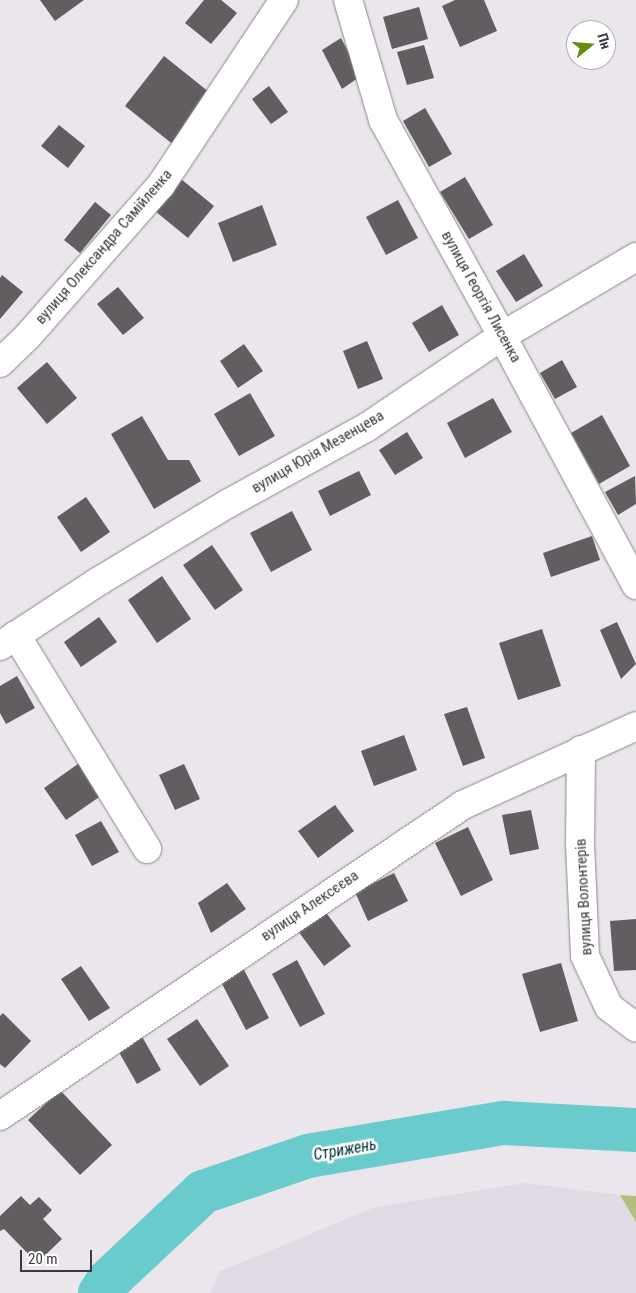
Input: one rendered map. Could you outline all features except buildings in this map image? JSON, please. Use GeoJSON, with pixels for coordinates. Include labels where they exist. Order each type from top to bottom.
{"type":"FeatureCollection","features":[{"type":"Feature","properties":{"kind":"street","name":"вулиця Олександра Самійленка"},"geometry":{"type":"LineString","coordinates":[[0,364],[27,337],[161,185],[284,0]]}},
{"type":"Feature","properties":{"kind":"street","name":"вулиця Георгія Лисенка"},"geometry":{"type":"LineString","coordinates":[[348,0],[383,120],[636,585]]}},
{"type":"Feature","properties":{"kind":"street","name":"вулиця Юрія Мезенцева"},"geometry":{"type":"LineString","coordinates":[[8,641],[108,576],[229,503],[367,427],[502,336],[636,257]]}},
{"type":"Feature","properties":{"kind":"street"},"geometry":{"type":"LineString","coordinates":[[8,641],[147,849]]}},
{"type":"Feature","properties":{"kind":"street","name":"вулиця Алексєєва"},"geometry":{"type":"LineString","coordinates":[[0,1116],[463,805],[636,726]]}},
{"type":"Feature","properties":{"kind":"street","name":"вулиця Волонтерів"},"geometry":{"type":"LineString","coordinates":[[581,750],[580,844],[585,956],[609,1008],[636,1027]]}},
{"type":"Feature","properties":{"kind":"shaded area"},"geometry":{"type":"Polygon","coordinates":[[[526,1183],[620,1195],[636,1222],[636,1293],[210,1293],[219,1272],[375,1207],[526,1183]]]}},
{"type":"Feature","properties":{"kind":"green space"},"geometry":{"type":"Polygon","coordinates":[[[620,1195],[636,1196],[636,1222],[620,1195]]]}},
{"type":"Feature","properties":{"kind":"waterway","name":"Стрижень"},"geometry":{"type":"LineString","coordinates":[[100,1293],[108,1281],[203,1192],[308,1156],[504,1123],[636,1130]]}}]}
